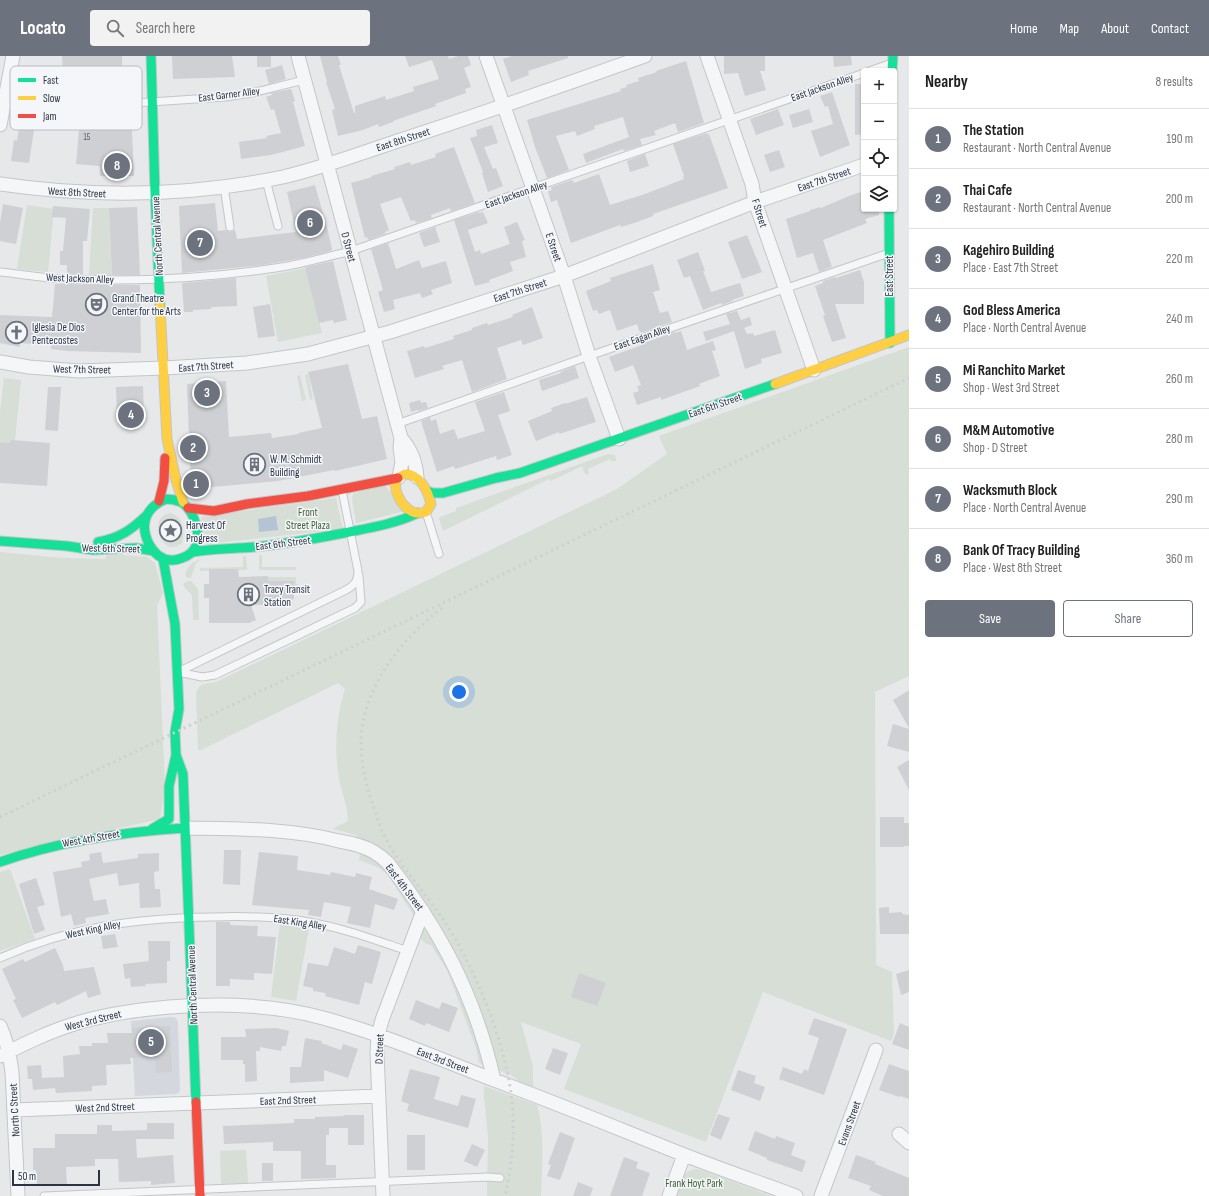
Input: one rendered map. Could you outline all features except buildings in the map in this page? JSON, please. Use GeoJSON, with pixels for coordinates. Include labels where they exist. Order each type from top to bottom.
{"type":"FeatureCollection","features":[{"type":"Feature","properties":{"kind":"street"},"geometry":{"type":"LineString","coordinates":[[11,66],[13,56]]}},
{"type":"Feature","properties":{"kind":"street","name":"North Central Avenue"},"geometry":{"type":"LineString","coordinates":[[151,56],[155,193],[167,439],[176,480],[186,505]]}},
{"type":"Feature","properties":{"kind":"street","name":"D Street"},"geometry":{"type":"LineString","coordinates":[[298,56],[397,424],[402,462],[398,477]]}},
{"type":"Feature","properties":{"kind":"street","name":"E Street"},"geometry":{"type":"LineString","coordinates":[[486,56],[534,188],[589,356],[619,439]]}},
{"type":"Feature","properties":{"kind":"street","name":"East 8th Street"},"geometry":{"type":"LineString","coordinates":[[155,193],[224,186],[284,176],[326,164],[645,56]]}},
{"type":"Feature","properties":{"kind":"street","name":"F Street"},"geometry":{"type":"LineString","coordinates":[[707,56],[752,184],[755,202],[814,370]]}},
{"type":"Feature","properties":{"kind":"street"},"geometry":{"type":"LineString","coordinates":[[0,125],[10,71]]}},
{"type":"Feature","properties":{"kind":"street","name":"East 7th Street"},"geometry":{"type":"LineString","coordinates":[[164,368],[248,363],[308,354],[374,336],[564,276],[755,202],[861,166]]}},
{"type":"Feature","properties":{"kind":"street","name":"West 8th Street"},"geometry":{"type":"LineString","coordinates":[[0,184],[39,190],[113,194],[155,193]]}},
{"type":"Feature","properties":{"kind":"street","name":"East Street"},"geometry":{"type":"LineString","coordinates":[[889,212],[890,343]]}},
{"type":"Feature","properties":{"kind":"street","name":"East 6th Street"},"geometry":{"type":"LineString","coordinates":[[427,491],[433,493],[443,493],[520,473],[814,370],[909,335]]}},
{"type":"Feature","properties":{"kind":"street","name":"West 7th Street"},"geometry":{"type":"LineString","coordinates":[[0,362],[29,367],[79,371],[164,368]]}},
{"type":"Feature","properties":{"kind":"street","name":"D Street"},"geometry":{"type":"LineString","coordinates":[[400,438],[409,446],[417,470],[417,477]]}},
{"type":"Feature","properties":{"kind":"street","name":"North Central Avenue"},"geometry":{"type":"LineString","coordinates":[[158,501],[164,481],[164,458],[167,439]]}},
{"type":"Feature","properties":{"kind":"street","name":"East 6th Street"},"geometry":{"type":"LineString","coordinates":[[493,489],[504,484],[520,473]]}},
{"type":"Feature","properties":{"kind":"street"},"geometry":{"type":"LineString","coordinates":[[190,554],[179,560],[170,562],[163,560],[154,551],[147,540],[144,526],[147,515],[158,501],[174,499],[202,511],[214,511],[247,504],[308,496],[409,474],[417,477],[430,498],[431,504],[422,513],[415,513],[409,509],[400,498],[397,493],[396,485],[398,477]]}},
{"type":"Feature","properties":{"kind":"street"},"geometry":{"type":"LineString","coordinates":[[181,570],[196,545],[198,532],[194,519],[186,505]]}},
{"type":"Feature","properties":{"kind":"street","name":"East 6th Street"},"geometry":{"type":"LineString","coordinates":[[190,554],[202,550],[283,544],[350,532],[400,521],[437,508]]}},
{"type":"Feature","properties":{"kind":"street","name":"West 6th Street"},"geometry":{"type":"LineString","coordinates":[[67,546],[110,540],[124,535],[147,515]]}},
{"type":"Feature","properties":{"kind":"street","name":"West 6th Street"},"geometry":{"type":"LineString","coordinates":[[0,541],[67,546],[93,550],[136,548],[154,551]]}},
{"type":"Feature","properties":{"kind":"street","name":"North Central Avenue"},"geometry":{"type":"LineString","coordinates":[[163,560],[175,624],[178,672],[179,709],[175,732],[176,755],[183,774],[200,1193]]}},
{"type":"Feature","properties":{"kind":"street","name":"North Central Avenue"},"geometry":{"type":"LineString","coordinates":[[175,624],[179,594]]}},
{"type":"Feature","properties":{"kind":"street","name":"North Central Avenue"},"geometry":{"type":"LineString","coordinates":[[179,709],[186,724]]}},
{"type":"Feature","properties":{"kind":"street"},"geometry":{"type":"LineString","coordinates":[[152,830],[165,822],[170,813],[169,786],[176,755]]}},
{"type":"Feature","properties":{"kind":"street","name":"North Central Avenue"},"geometry":{"type":"LineString","coordinates":[[183,774],[188,761]]}},
{"type":"Feature","properties":{"kind":"street","name":"West 4th Street"},"geometry":{"type":"LineString","coordinates":[[0,862],[34,850],[73,841],[106,835],[185,828]]}},
{"type":"Feature","properties":{"kind":"street","name":"East 4th Street"},"geometry":{"type":"LineString","coordinates":[[185,828],[257,829],[296,832],[330,838],[356,845],[373,852],[388,863],[423,911],[455,965],[468,994],[488,1050],[494,1080]]}},
{"type":"Feature","properties":{"kind":"street","name":"D Street"},"geometry":{"type":"LineString","coordinates":[[383,1196],[377,1053],[378,1036],[382,1020],[423,911]]}},
{"type":"Feature","properties":{"kind":"street","name":"East 3rd Street"},"geometry":{"type":"LineString","coordinates":[[192,1006],[248,1005],[287,1010],[322,1017],[378,1036],[796,1196]]}},
{"type":"Feature","properties":{"kind":"street","name":"West 3rd Street"},"geometry":{"type":"LineString","coordinates":[[4,1054],[54,1031],[98,1017],[139,1010],[192,1006]]}},
{"type":"Feature","properties":{"kind":"street","name":"North C Street"},"geometry":{"type":"LineString","coordinates":[[0,1026],[5,1036],[4,1054],[12,1072],[18,1196]]}},
{"type":"Feature","properties":{"kind":"street","name":"Evans Street"},"geometry":{"type":"LineString","coordinates":[[822,1196],[876,1050]]}},
{"type":"Feature","properties":{"kind":"street","name":"East 2nd Street"},"geometry":{"type":"LineString","coordinates":[[196,1104],[379,1096]]}},
{"type":"Feature","properties":{"kind":"street","name":"West 2nd Street"},"geometry":{"type":"LineString","coordinates":[[14,1110],[196,1104]]}},
{"type":"Feature","properties":{"kind":"street"},"geometry":{"type":"LineString","coordinates":[[668,1196],[684,1154]]}},
{"type":"Feature","properties":{"kind":"lane"},"geometry":{"type":"LineString","coordinates":[[878,68],[892,63]]}},
{"type":"Feature","properties":{"kind":"lane","name":"East Jackson Alley"},"geometry":{"type":"LineString","coordinates":[[160,278],[213,275],[267,269],[351,251],[861,74]]}},
{"type":"Feature","properties":{"kind":"lane","name":"East Garner Alley"},"geometry":{"type":"LineString","coordinates":[[142,102],[199,99],[246,94],[304,80]]}},
{"type":"Feature","properties":{"kind":"lane","name":"East Garner Alley"},"geometry":{"type":"LineString","coordinates":[[6,92],[10,93]]}},
{"type":"Feature","properties":{"kind":"lane"},"geometry":{"type":"LineString","coordinates":[[266,180],[278,226]]}},
{"type":"Feature","properties":{"kind":"lane"},"geometry":{"type":"LineString","coordinates":[[224,186],[230,227]]}},
{"type":"Feature","properties":{"kind":"lane","name":"East Eagan Alley"},"geometry":{"type":"LineString","coordinates":[[397,424],[889,253]]}},
{"type":"Feature","properties":{"kind":"lane","name":"West Jackson Alley"},"geometry":{"type":"LineString","coordinates":[[0,272],[62,279],[139,280],[160,278]]}},
{"type":"Feature","properties":{"kind":"lane"},"geometry":{"type":"LineString","coordinates":[[178,672],[202,676],[215,675],[357,607],[360,604],[361,598],[358,571],[342,489]]}},
{"type":"Feature","properties":{"kind":"lane"},"geometry":{"type":"LineString","coordinates":[[422,513],[439,554]]}},
{"type":"Feature","properties":{"kind":"lane"},"geometry":{"type":"LineString","coordinates":[[178,672],[346,590],[355,583],[358,577],[358,571]]}},
{"type":"Feature","properties":{"kind":"lane","name":"East King Alley"},"geometry":{"type":"LineString","coordinates":[[189,918],[261,917],[309,922],[344,930],[408,951]]}},
{"type":"Feature","properties":{"kind":"lane","name":"West King Alley"},"geometry":{"type":"LineString","coordinates":[[0,958],[44,941],[98,926],[129,921],[189,918]]}},
{"type":"Feature","properties":{"kind":"lane"},"geometry":{"type":"LineString","coordinates":[[44,1196],[200,1193],[383,1181],[500,1178]]}},
{"type":"Feature","properties":{"kind":"shaded area"},"geometry":{"type":"Polygon","coordinates":[[[171,1017],[176,1018],[178,1022],[180,1091],[176,1094],[135,1096],[131,1021],[171,1017]]]}},
{"type":"Feature","properties":{"kind":"green space"},"geometry":{"type":"Polygon","coordinates":[[[27,205],[54,209],[48,272],[17,269],[27,205]]]}},
{"type":"Feature","properties":{"kind":"green space"},"geometry":{"type":"Polygon","coordinates":[[[93,208],[109,208],[112,277],[89,275],[93,208]]]}},
{"type":"Feature","properties":{"kind":"green space"},"geometry":{"type":"Polygon","coordinates":[[[306,268],[322,333],[278,342],[266,276],[306,268]]]}},
{"type":"Feature","properties":{"kind":"green space"},"geometry":{"type":"Polygon","coordinates":[[[909,347],[909,676],[875,692],[876,965],[892,972],[894,1034],[891,1041],[763,992],[706,1142],[564,1089],[581,1044],[521,1022],[533,1066],[533,1087],[521,1083],[511,1075],[479,1063],[476,1048],[447,970],[431,945],[422,940],[412,913],[388,875],[379,868],[359,860],[360,855],[356,835],[334,829],[348,821],[346,805],[337,768],[336,745],[338,722],[345,689],[338,683],[201,750],[198,750],[197,690],[204,684],[218,681],[617,489],[667,454],[659,436],[909,347]]]}},
{"type":"Feature","properties":{"kind":"green space"},"geometry":{"type":"Polygon","coordinates":[[[308,374],[313,399],[310,400],[305,375],[308,374]]]}},
{"type":"Feature","properties":{"kind":"green space"},"geometry":{"type":"Polygon","coordinates":[[[300,375],[306,400],[302,401],[297,376],[300,375]]]}},
{"type":"Feature","properties":{"kind":"green space"},"geometry":{"type":"Polygon","coordinates":[[[4,378],[21,380],[15,440],[11,440],[10,443],[0,442],[0,412],[4,378]]]}},
{"type":"Feature","properties":{"kind":"green space"},"geometry":{"type":"Polygon","coordinates":[[[608,454],[615,455],[616,461],[611,461],[610,459],[588,469],[589,475],[585,474],[582,466],[551,481],[549,479],[443,531],[439,518],[456,511],[456,508],[608,454]]]}},
{"type":"Feature","properties":{"kind":"green space"},"geometry":{"type":"Polygon","coordinates":[[[384,484],[405,511],[356,523],[352,499],[353,494],[384,484]]]}},
{"type":"Feature","properties":{"kind":"green space","name":"Front Street Plaza"},"geometry":{"type":"Polygon","coordinates":[[[336,498],[342,526],[341,529],[206,544],[201,517],[336,498]]]}},
{"type":"Feature","properties":{"kind":"green space"},"geometry":{"type":"Polygon","coordinates":[[[169,513],[174,514],[180,520],[183,529],[182,543],[175,547],[164,543],[158,530],[162,517],[169,513]]]}},
{"type":"Feature","properties":{"kind":"green space"},"geometry":{"type":"Polygon","coordinates":[[[0,552],[63,558],[105,559],[108,554],[147,557],[155,563],[163,593],[157,606],[165,785],[160,819],[0,855],[0,552]]]}},
{"type":"Feature","properties":{"kind":"green space"},"geometry":{"type":"Polygon","coordinates":[[[259,555],[262,555],[262,567],[296,567],[296,570],[259,570],[259,555]]]}},
{"type":"Feature","properties":{"kind":"green space"},"geometry":{"type":"Polygon","coordinates":[[[243,556],[246,556],[247,570],[200,571],[200,568],[243,567],[243,556]]]}},
{"type":"Feature","properties":{"kind":"green space"},"geometry":{"type":"Polygon","coordinates":[[[201,559],[196,563],[191,578],[188,578],[185,575],[189,567],[192,563],[201,559]]]}},
{"type":"Feature","properties":{"kind":"green space"},"geometry":{"type":"Polygon","coordinates":[[[268,577],[296,577],[296,584],[298,584],[298,588],[294,588],[293,581],[268,581],[268,577]]]}},
{"type":"Feature","properties":{"kind":"green space"},"geometry":{"type":"Polygon","coordinates":[[[191,581],[198,589],[199,620],[193,620],[192,595],[183,584],[191,581]]]}},
{"type":"Feature","properties":{"kind":"green space"},"geometry":{"type":"Polygon","coordinates":[[[10,869],[35,939],[0,951],[0,872],[10,869]]]}},
{"type":"Feature","properties":{"kind":"green space"},"geometry":{"type":"Polygon","coordinates":[[[280,924],[309,928],[296,1001],[271,997],[280,924]]]}},
{"type":"Feature","properties":{"kind":"green space"},"geometry":{"type":"Polygon","coordinates":[[[484,1086],[537,1105],[540,1116],[542,1139],[541,1196],[487,1196],[488,1136],[484,1086]]]}},
{"type":"Feature","properties":{"kind":"green space"},"geometry":{"type":"Polygon","coordinates":[[[246,1150],[248,1183],[221,1184],[220,1151],[246,1150]]]}},
{"type":"Feature","properties":{"kind":"green space","name":"Frank Hoyt Park"},"geometry":{"type":"Polygon","coordinates":[[[697,1169],[771,1196],[674,1196],[684,1175],[697,1169]]]}},
{"type":"Feature","properties":{"kind":"water"},"geometry":{"type":"Polygon","coordinates":[[[276,516],[278,530],[259,532],[258,519],[276,516]]]}},
{"type":"Feature","properties":{"kind":"railway"},"geometry":{"type":"LineString","coordinates":[[0,817],[909,378]]}},
{"type":"Feature","properties":{"kind":"railway"},"geometry":{"type":"LineString","coordinates":[[442,608],[412,634],[399,649],[377,683],[363,721],[361,741],[362,756],[369,792],[383,833],[397,858],[437,911],[458,944],[484,997],[498,1038],[509,1079],[513,1118],[512,1157],[505,1196]]}},
{"type":"Feature","properties":{"kind":"traffic: fast"},"geometry":{"type":"LineString","coordinates":[[151,56],[160,306]]}},
{"type":"Feature","properties":{"kind":"traffic: fast"},"geometry":{"type":"LineString","coordinates":[[892,68],[893,56]]}},
{"type":"Feature","properties":{"kind":"traffic: fast"},"geometry":{"type":"LineString","coordinates":[[889,212],[890,343]]}},
{"type":"Feature","properties":{"kind":"traffic: fast"},"geometry":{"type":"LineString","coordinates":[[427,491],[433,493],[443,493],[520,473],[775,384]]}},
{"type":"Feature","properties":{"kind":"traffic: fast"},"geometry":{"type":"LineString","coordinates":[[166,499],[179,501],[186,506],[190,510],[197,528],[198,535],[195,548],[188,555],[177,560],[167,560],[159,556],[152,549],[146,537],[145,523],[149,511],[159,502],[166,499]]}},
{"type":"Feature","properties":{"kind":"traffic: fast"},"geometry":{"type":"LineString","coordinates":[[193,552],[288,543],[382,525],[418,513]]}},
{"type":"Feature","properties":{"kind":"traffic: fast"},"geometry":{"type":"LineString","coordinates":[[98,542],[125,533],[147,515]]}},
{"type":"Feature","properties":{"kind":"traffic: fast"},"geometry":{"type":"LineString","coordinates":[[0,541],[67,546],[93,550],[136,548],[154,551]]}},
{"type":"Feature","properties":{"kind":"traffic: fast"},"geometry":{"type":"LineString","coordinates":[[163,559],[175,624],[179,709],[175,732],[176,755],[183,774],[196,1102]]}},
{"type":"Feature","properties":{"kind":"traffic: fast"},"geometry":{"type":"LineString","coordinates":[[152,829],[169,819],[169,786],[176,755]]}},
{"type":"Feature","properties":{"kind":"traffic: fast"},"geometry":{"type":"LineString","coordinates":[[0,862],[45,848],[68,843],[114,835],[185,828]]}},
{"type":"Feature","properties":{"kind":"traffic: slow"},"geometry":{"type":"LineString","coordinates":[[160,306],[167,439],[176,480],[183,502]]}},
{"type":"Feature","properties":{"kind":"traffic: slow"},"geometry":{"type":"LineString","coordinates":[[775,384],[909,335]]}},
{"type":"Feature","properties":{"kind":"traffic: slow"},"geometry":{"type":"LineString","coordinates":[[405,474],[419,480],[428,494],[431,504],[426,512],[418,513],[409,510],[398,497],[396,491],[396,481],[399,477],[405,474]]}},
{"type":"Feature","properties":{"kind":"traffic: jam"},"geometry":{"type":"LineString","coordinates":[[159,501],[164,481],[165,458]]}},
{"type":"Feature","properties":{"kind":"traffic: jam"},"geometry":{"type":"LineString","coordinates":[[188,508],[214,511],[247,504],[308,496],[398,478]]}},
{"type":"Feature","properties":{"kind":"traffic: jam"},"geometry":{"type":"LineString","coordinates":[[196,1102],[200,1196]]}},
{"type":"Feature","properties":{"kind":"place","name":"Bank Of Tracy Building"},"geometry":{"type":"Point","coordinates":[117,166]}},
{"type":"Feature","properties":{"kind":"place","name":"M&M Automotive"},"geometry":{"type":"Point","coordinates":[310,223]}},
{"type":"Feature","properties":{"kind":"place","name":"Wacksmuth Block"},"geometry":{"type":"Point","coordinates":[200,243]}},
{"type":"Feature","properties":{"kind":"place","name":"Grand Theatre Center for the Arts"},"geometry":{"type":"Point","coordinates":[97,304]}},
{"type":"Feature","properties":{"kind":"place","name":"Iglesia De Dios Pentecostes"},"geometry":{"type":"Point","coordinates":[16,333]}},
{"type":"Feature","properties":{"kind":"place","name":"Kagehiro Building"},"geometry":{"type":"Point","coordinates":[207,393]}},
{"type":"Feature","properties":{"kind":"place","name":"God Bless America"},"geometry":{"type":"Point","coordinates":[131,415]}},
{"type":"Feature","properties":{"kind":"place","name":"Thai Cafe"},"geometry":{"type":"Point","coordinates":[193,448]}},
{"type":"Feature","properties":{"kind":"place","name":"W. M. Schmidt Building"},"geometry":{"type":"Point","coordinates":[254,465]}},
{"type":"Feature","properties":{"kind":"place","name":"The Station"},"geometry":{"type":"Point","coordinates":[196,484]}},
{"type":"Feature","properties":{"kind":"place","name":"Harvest Of Progress"},"geometry":{"type":"Point","coordinates":[171,531]}},
{"type":"Feature","properties":{"kind":"place","name":"Tracy Transit Station"},"geometry":{"type":"Point","coordinates":[249,595]}},
{"type":"Feature","properties":{"kind":"place","name":"Mi Ranchito Market"},"geometry":{"type":"Point","coordinates":[151,1042]}}]}
